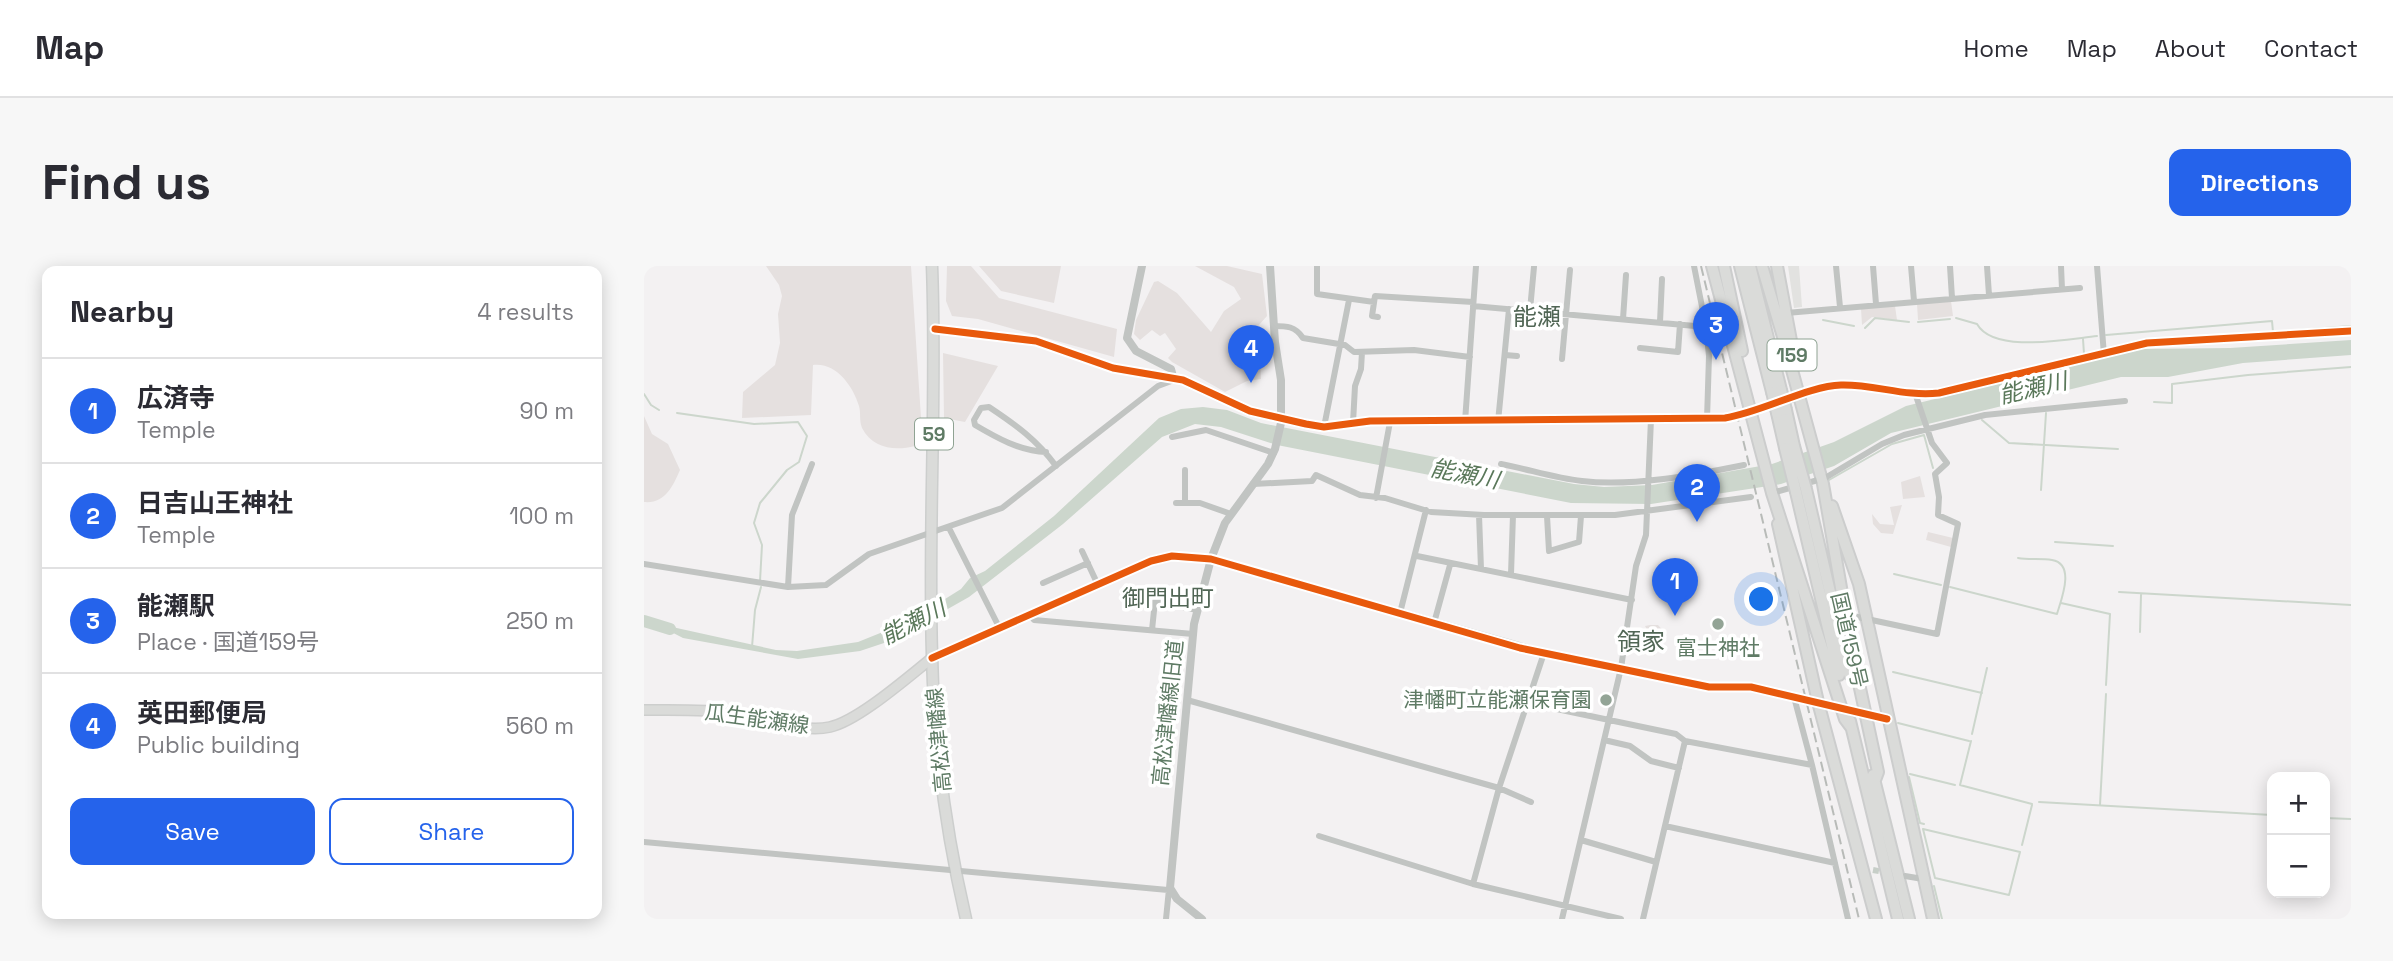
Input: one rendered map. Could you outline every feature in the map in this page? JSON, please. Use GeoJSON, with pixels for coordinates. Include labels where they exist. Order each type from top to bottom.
{"type":"FeatureCollection","features":[{"type":"Feature","properties":{"kind":"highway","name":"159"},"geometry":{"type":"LineString","coordinates":[[1712,266],[1808,628],[1824,703],[1868,869],[1875,919]]}},
{"type":"Feature","properties":{"kind":"highway","name":"159"},"geometry":{"type":"LineString","coordinates":[[1724,266],[1746,370],[1748,399]]}},
{"type":"Feature","properties":{"kind":"highway","name":"国道159号"},"geometry":{"type":"LineString","coordinates":[[1740,266],[1777,391]]}},
{"type":"Feature","properties":{"kind":"highway","name":"国道159号"},"geometry":{"type":"LineString","coordinates":[[1750,266],[1781,411],[1909,919]]}},
{"type":"Feature","properties":{"kind":"highway","name":"159"},"geometry":{"type":"LineString","coordinates":[[1762,266],[1822,480],[1852,651],[1878,772],[1875,780]]}},
{"type":"Feature","properties":{"kind":"highway","name":"159"},"geometry":{"type":"LineString","coordinates":[[1777,266],[1792,346],[1792,370]]}},
{"type":"Feature","properties":{"kind":"highway","name":"159"},"geometry":{"type":"LineString","coordinates":[[1822,480],[1848,548],[1866,617],[1883,718],[1933,919]]}},
{"type":"Feature","properties":{"kind":"highway","name":"国道159号"},"geometry":{"type":"LineString","coordinates":[[1801,491],[1851,727],[1898,919]]}},
{"type":"Feature","properties":{"kind":"highway","name":"159"},"geometry":{"type":"LineString","coordinates":[[1773,493],[1845,719],[1851,727]]}},
{"type":"Feature","properties":{"kind":"main road","name":"高松津幡線"},"geometry":{"type":"LineString","coordinates":[[932,266],[935,329],[932,658],[937,752],[954,869],[966,919]]}},
{"type":"Feature","properties":{"kind":"main road","name":"瓜生能瀬線"},"geometry":{"type":"LineString","coordinates":[[644,710],[710,710],[758,716],[803,727],[831,727],[853,716],[932,658]]}},
{"type":"Feature","properties":{"kind":"street"},"geometry":{"type":"LineString","coordinates":[[1142,266],[1127,338],[1136,351],[1164,362],[1171,369],[1174,380]]}},
{"type":"Feature","properties":{"kind":"street","name":"高松津幡線旧道"},"geometry":{"type":"LineString","coordinates":[[1169,889],[1193,634],[1198,610],[1211,559],[1231,514],[1275,451],[1281,420],[1281,380],[1273,326],[1270,266]]}},
{"type":"Feature","properties":{"kind":"street"},"geometry":{"type":"LineString","coordinates":[[1317,266],[1317,294],[1374,302]]}},
{"type":"Feature","properties":{"kind":"street"},"geometry":{"type":"LineString","coordinates":[[1465,422],[1476,266]]}},
{"type":"Feature","properties":{"kind":"street"},"geometry":{"type":"LineString","coordinates":[[1694,266],[1709,356],[1707,419]]}},
{"type":"Feature","properties":{"kind":"street"},"geometry":{"type":"LineString","coordinates":[[1836,266],[1840,307]]}},
{"type":"Feature","properties":{"kind":"street"},"geometry":{"type":"LineString","coordinates":[[1873,266],[1876,304]]}},
{"type":"Feature","properties":{"kind":"street"},"geometry":{"type":"LineString","coordinates":[[1912,266],[1914,301]]}},
{"type":"Feature","properties":{"kind":"street"},"geometry":{"type":"LineString","coordinates":[[1950,266],[1952,298]]}},
{"type":"Feature","properties":{"kind":"street"},"geometry":{"type":"LineString","coordinates":[[1987,266],[1989,295]]}},
{"type":"Feature","properties":{"kind":"street"},"geometry":{"type":"LineString","coordinates":[[2061,266],[2062,289]]}},
{"type":"Feature","properties":{"kind":"street"},"geometry":{"type":"LineString","coordinates":[[2097,266],[2104,355]]}},
{"type":"Feature","properties":{"kind":"street"},"geometry":{"type":"LineString","coordinates":[[1530,310],[1534,267]]}},
{"type":"Feature","properties":{"kind":"street"},"geometry":{"type":"LineString","coordinates":[[1562,359],[1570,270]]}},
{"type":"Feature","properties":{"kind":"street"},"geometry":{"type":"LineString","coordinates":[[1623,318],[1626,275]]}},
{"type":"Feature","properties":{"kind":"street"},"geometry":{"type":"LineString","coordinates":[[1660,322],[1662,279]]}},
{"type":"Feature","properties":{"kind":"street"},"geometry":{"type":"LineString","coordinates":[[1786,313],[2080,288]]}},
{"type":"Feature","properties":{"kind":"street"},"geometry":{"type":"LineString","coordinates":[[1378,317],[1372,316],[1375,296],[1706,327]]}},
{"type":"Feature","properties":{"kind":"street"},"geometry":{"type":"LineString","coordinates":[[1324,427],[1338,345],[1349,300]]}},
{"type":"Feature","properties":{"kind":"street"},"geometry":{"type":"LineString","coordinates":[[1498,422],[1509,309]]}},
{"type":"Feature","properties":{"kind":"street"},"geometry":{"type":"LineString","coordinates":[[1640,348],[1678,352],[1680,324]]}},
{"type":"Feature","properties":{"kind":"street"},"geometry":{"type":"LineString","coordinates":[[1273,326],[1287,326],[1297,330],[1303,338],[1362,352],[1415,350],[1470,357]]}},
{"type":"Feature","properties":{"kind":"street"},"geometry":{"type":"LineString","coordinates":[[935,329],[1036,341],[1113,368],[1183,380],[1250,411],[1281,420],[1324,427],[1390,422],[1707,419],[1752,413],[1841,385],[1917,398],[2147,343],[2351,331]]}},
{"type":"Feature","properties":{"kind":"street"},"geometry":{"type":"LineString","coordinates":[[1353,423],[1354,386],[1361,369],[1362,352]]}},
{"type":"Feature","properties":{"kind":"street"},"geometry":{"type":"LineString","coordinates":[[1505,355],[1517,356]]}},
{"type":"Feature","properties":{"kind":"street"},"geometry":{"type":"LineString","coordinates":[[644,564],[789,587],[826,585],[869,554],[995,513],[1158,386],[1174,380]]}},
{"type":"Feature","properties":{"kind":"street"},"geometry":{"type":"LineString","coordinates":[[1853,616],[1937,634],[1958,524],[1938,515],[1939,496],[1935,474],[1947,463],[1926,428],[1917,398]]}},
{"type":"Feature","properties":{"kind":"street"},"geometry":{"type":"LineString","coordinates":[[1773,493],[1822,480],[1882,444],[1926,428],[1985,415],[2124,401]]}},
{"type":"Feature","properties":{"kind":"street"},"geometry":{"type":"LineString","coordinates":[[1046,452],[1023,449],[1000,439],[975,425],[974,419],[981,408],[989,408],[1033,436],[1046,452],[1056,466]]}},
{"type":"Feature","properties":{"kind":"street"},"geometry":{"type":"LineString","coordinates":[[1562,919],[1621,668],[1648,510],[1651,419]]}},
{"type":"Feature","properties":{"kind":"street"},"geometry":{"type":"LineString","coordinates":[[1376,498],[1390,422]]}},
{"type":"Feature","properties":{"kind":"street"},"geometry":{"type":"LineString","coordinates":[[1172,437],[1195,430],[1218,432],[1275,451]]}},
{"type":"Feature","properties":{"kind":"street"},"geometry":{"type":"LineString","coordinates":[[789,587],[792,515],[812,464]]}},
{"type":"Feature","properties":{"kind":"street"},"geometry":{"type":"LineString","coordinates":[[1502,464],[1583,481],[1648,479],[1745,466]]}},
{"type":"Feature","properties":{"kind":"street"},"geometry":{"type":"LineString","coordinates":[[1185,470],[1185,502]]}},
{"type":"Feature","properties":{"kind":"street"},"geometry":{"type":"LineString","coordinates":[[1253,484],[1312,481],[1316,475],[1360,495],[1426,510],[1479,515],[1581,516],[1751,497]]}},
{"type":"Feature","properties":{"kind":"street"},"geometry":{"type":"LineString","coordinates":[[1176,503],[1209,505],[1231,514]]}},
{"type":"Feature","properties":{"kind":"street"},"geometry":{"type":"LineString","coordinates":[[1400,613],[1417,556],[1426,510]]}},
{"type":"Feature","properties":{"kind":"street"},"geometry":{"type":"LineString","coordinates":[[1479,515],[1481,569]]}},
{"type":"Feature","properties":{"kind":"street"},"geometry":{"type":"LineString","coordinates":[[1511,574],[1513,515]]}},
{"type":"Feature","properties":{"kind":"street"},"geometry":{"type":"LineString","coordinates":[[1547,516],[1549,551],[1579,542],[1581,516]]}},
{"type":"Feature","properties":{"kind":"street"},"geometry":{"type":"LineString","coordinates":[[949,527],[1000,629]]}},
{"type":"Feature","properties":{"kind":"street"},"geometry":{"type":"LineString","coordinates":[[1082,551],[1098,585]]}},
{"type":"Feature","properties":{"kind":"street"},"geometry":{"type":"LineString","coordinates":[[932,658],[1151,561],[1172,556],[1211,559],[1544,653],[1709,687],[1751,687],[1824,703]]}},
{"type":"Feature","properties":{"kind":"street"},"geometry":{"type":"LineString","coordinates":[[1417,556],[1450,565],[1511,574],[1632,600]]}},
{"type":"Feature","properties":{"kind":"street"},"geometry":{"type":"LineString","coordinates":[[1043,583],[1088,563]]}},
{"type":"Feature","properties":{"kind":"street"},"geometry":{"type":"LineString","coordinates":[[1434,623],[1450,565]]}},
{"type":"Feature","properties":{"kind":"street"},"geometry":{"type":"LineString","coordinates":[[1152,630],[1155,601],[1198,610]]}},
{"type":"Feature","properties":{"kind":"street"},"geometry":{"type":"LineString","coordinates":[[1030,615],[1034,620],[1193,634]]}},
{"type":"Feature","properties":{"kind":"street"},"geometry":{"type":"LineString","coordinates":[[1473,884],[1499,788],[1544,653]]}},
{"type":"Feature","properties":{"kind":"street"},"geometry":{"type":"LineString","coordinates":[[1794,696],[1848,919]]}},
{"type":"Feature","properties":{"kind":"street"},"geometry":{"type":"LineString","coordinates":[[1187,700],[1499,788],[1531,802]]}},
{"type":"Feature","properties":{"kind":"street"},"geometry":{"type":"LineString","coordinates":[[1528,703],[1676,734],[1685,741],[1812,765]]}},
{"type":"Feature","properties":{"kind":"street"},"geometry":{"type":"LineString","coordinates":[[1604,740],[1626,745],[1651,761],[1679,768]]}},
{"type":"Feature","properties":{"kind":"street"},"geometry":{"type":"LineString","coordinates":[[1643,919],[1685,741]]}},
{"type":"Feature","properties":{"kind":"street"},"geometry":{"type":"LineString","coordinates":[[1665,826],[1835,863]]}},
{"type":"Feature","properties":{"kind":"street"},"geometry":{"type":"LineString","coordinates":[[1319,836],[1473,884],[1621,919]]}},
{"type":"Feature","properties":{"kind":"street"},"geometry":{"type":"LineString","coordinates":[[1581,840],[1656,862]]}},
{"type":"Feature","properties":{"kind":"street"},"geometry":{"type":"LineString","coordinates":[[644,842],[1169,889],[1202,919]]}},
{"type":"Feature","properties":{"kind":"street"},"geometry":{"type":"LineString","coordinates":[[1905,876],[1923,879]]}},
{"type":"Feature","properties":{"kind":"street"},"geometry":{"type":"LineString","coordinates":[[1166,919],[1169,889]]}},
{"type":"Feature","properties":{"kind":"shaded area"},"geometry":{"type":"Polygon","coordinates":[[[766,266],[911,266],[922,433],[915,446],[892,448],[872,440],[862,428],[859,406],[848,383],[836,371],[821,365],[813,365],[811,415],[742,418],[743,392],[775,365],[780,343],[778,314],[782,296],[779,285],[766,266]]]}},
{"type":"Feature","properties":{"kind":"shaded area"},"geometry":{"type":"Polygon","coordinates":[[[947,266],[971,266],[999,298],[1117,329],[1114,357],[978,319],[952,316],[946,301],[947,266]]]}},
{"type":"Feature","properties":{"kind":"shaded area"},"geometry":{"type":"Polygon","coordinates":[[[979,266],[1061,266],[1054,303],[1001,291],[979,266]]]}},
{"type":"Feature","properties":{"kind":"shaded area"},"geometry":{"type":"Polygon","coordinates":[[[1195,266],[1227,266],[1262,274],[1267,316],[1241,345],[1246,352],[1260,358],[1261,379],[1247,381],[1225,392],[1172,362],[1168,358],[1176,349],[1165,333],[1160,336],[1152,330],[1140,340],[1134,334],[1136,320],[1154,282],[1158,281],[1177,293],[1211,332],[1224,311],[1241,299],[1234,287],[1195,266]]]}},
{"type":"Feature","properties":{"kind":"shaded area"},"geometry":{"type":"Polygon","coordinates":[[[1788,266],[1799,266],[1802,307],[1794,308],[1788,266]]]}},
{"type":"Feature","properties":{"kind":"shaded area"},"geometry":{"type":"Polygon","coordinates":[[[1951,301],[1953,316],[1918,320],[1917,304],[1951,301]]]}},
{"type":"Feature","properties":{"kind":"shaded area"},"geometry":{"type":"Polygon","coordinates":[[[1895,306],[1897,320],[1872,317],[1862,325],[1861,309],[1895,306]]]}},
{"type":"Feature","properties":{"kind":"shaded area"},"geometry":{"type":"Polygon","coordinates":[[[943,353],[998,366],[965,422],[944,418],[943,353]]]}},
{"type":"Feature","properties":{"kind":"shaded area"},"geometry":{"type":"Polygon","coordinates":[[[644,416],[652,434],[668,444],[680,470],[667,493],[651,502],[644,502],[644,416]]]}},
{"type":"Feature","properties":{"kind":"shaded area"},"geometry":{"type":"Polygon","coordinates":[[[1920,476],[1925,497],[1903,499],[1901,482],[1920,476]]]}},
{"type":"Feature","properties":{"kind":"shaded area"},"geometry":{"type":"Polygon","coordinates":[[[1902,505],[1893,534],[1881,533],[1873,524],[1872,514],[1880,524],[1894,525],[1890,507],[1902,505]]]}},
{"type":"Feature","properties":{"kind":"shaded area"},"geometry":{"type":"Polygon","coordinates":[[[1928,532],[1953,538],[1951,547],[1926,540],[1928,532]]]}},
{"type":"Feature","properties":{"kind":"shaded area"},"geometry":{"type":"Polygon","coordinates":[[[1658,625],[1667,635],[1654,656],[1650,645],[1653,640],[1645,626],[1658,625]]]}},
{"type":"Feature","properties":{"kind":"water"},"geometry":{"type":"Polygon","coordinates":[[[2351,340],[2351,355],[2243,363],[2168,377],[2121,377],[1891,433],[1834,466],[1781,484],[1651,504],[1571,503],[1277,445],[1221,427],[1195,424],[1162,437],[1063,524],[969,597],[893,640],[860,651],[798,659],[683,638],[654,623],[776,650],[797,651],[858,642],[910,621],[961,589],[970,578],[985,571],[1054,516],[1159,418],[1181,409],[1203,407],[1227,410],[1261,423],[1574,484],[1604,487],[1652,485],[1772,464],[1834,442],[1906,406],[2142,349],[2230,348],[2351,340]]]}},
{"type":"Feature","properties":{"kind":"waterway"},"geometry":{"type":"LineString","coordinates":[[1865,328],[1875,318],[1909,322]]}},
{"type":"Feature","properties":{"kind":"waterway"},"geometry":{"type":"LineString","coordinates":[[1956,318],[1977,324],[1986,333],[1999,339],[2015,342],[2097,336]]}},
{"type":"Feature","properties":{"kind":"waterway"},"geometry":{"type":"LineString","coordinates":[[1918,322],[1950,319]]}},
{"type":"Feature","properties":{"kind":"waterway"},"geometry":{"type":"LineString","coordinates":[[1823,320],[1854,326]]}},
{"type":"Feature","properties":{"kind":"waterway"},"geometry":{"type":"LineString","coordinates":[[2106,335],[2272,321],[2273,332],[2351,326]]}},
{"type":"Feature","properties":{"kind":"waterway"},"geometry":{"type":"LineString","coordinates":[[2083,339],[2084,354]]}},
{"type":"Feature","properties":{"kind":"waterway"},"geometry":{"type":"LineString","coordinates":[[2154,402],[2172,403],[2172,384],[2351,367]]}},
{"type":"Feature","properties":{"kind":"waterway"},"geometry":{"type":"LineString","coordinates":[[644,394],[651,405],[659,410]]}},
{"type":"Feature","properties":{"kind":"waterway"},"geometry":{"type":"LineString","coordinates":[[677,413],[754,424],[798,422],[807,436],[799,462],[787,470],[760,503],[754,523],[762,545],[760,581]]}},
{"type":"Feature","properties":{"kind":"waterway"},"geometry":{"type":"LineString","coordinates":[[2041,490],[2046,413]]}},
{"type":"Feature","properties":{"kind":"waterway"},"geometry":{"type":"LineString","coordinates":[[1982,420],[2009,443],[2118,449]]}},
{"type":"Feature","properties":{"kind":"waterway"},"geometry":{"type":"LineString","coordinates":[[1829,480],[1892,444],[1924,435],[1933,468]]}},
{"type":"Feature","properties":{"kind":"waterway"},"geometry":{"type":"LineString","coordinates":[[2055,542],[2113,546]]}},
{"type":"Feature","properties":{"kind":"waterway"},"geometry":{"type":"LineString","coordinates":[[1950,587],[2057,614],[2064,592],[2063,568],[2052,560],[2018,558]]}},
{"type":"Feature","properties":{"kind":"waterway"},"geometry":{"type":"LineString","coordinates":[[1894,574],[1941,585]]}},
{"type":"Feature","properties":{"kind":"waterway"},"geometry":{"type":"LineString","coordinates":[[752,647],[755,610],[761,587]]}},
{"type":"Feature","properties":{"kind":"waterway"},"geometry":{"type":"LineString","coordinates":[[2119,592],[2351,605]]}},
{"type":"Feature","properties":{"kind":"waterway"},"geometry":{"type":"LineString","coordinates":[[2140,632],[2141,595]]}},
{"type":"Feature","properties":{"kind":"waterway"},"geometry":{"type":"LineString","coordinates":[[2061,603],[2110,614],[2106,685]]}},
{"type":"Feature","properties":{"kind":"waterway","name":"能瀬川"},"geometry":{"type":"LineString","coordinates":[[644,621],[670,629]]}},
{"type":"Feature","properties":{"kind":"waterway"},"geometry":{"type":"LineString","coordinates":[[1972,734],[1987,668]]}},
{"type":"Feature","properties":{"kind":"waterway"},"geometry":{"type":"LineString","coordinates":[[1893,672],[1982,693]]}},
{"type":"Feature","properties":{"kind":"waterway"},"geometry":{"type":"LineString","coordinates":[[2100,805],[2106,694]]}},
{"type":"Feature","properties":{"kind":"waterway"},"geometry":{"type":"LineString","coordinates":[[1898,723],[1969,741]]}},
{"type":"Feature","properties":{"kind":"waterway"},"geometry":{"type":"LineString","coordinates":[[1971,741],[1960,785],[2032,804]]}},
{"type":"Feature","properties":{"kind":"waterway"},"geometry":{"type":"LineString","coordinates":[[1910,774],[1955,785]]}},
{"type":"Feature","properties":{"kind":"waterway"},"geometry":{"type":"LineString","coordinates":[[1909,777],[1920,823],[1924,824]]}},
{"type":"Feature","properties":{"kind":"waterway"},"geometry":{"type":"LineString","coordinates":[[2039,802],[2267,815]]}},
{"type":"Feature","properties":{"kind":"waterway"},"geometry":{"type":"LineString","coordinates":[[2022,845],[2032,805]]}},
{"type":"Feature","properties":{"kind":"waterway"},"geometry":{"type":"LineString","coordinates":[[2330,818],[2351,819]]}},
{"type":"Feature","properties":{"kind":"waterway"},"geometry":{"type":"LineString","coordinates":[[1923,829],[2020,852],[2009,895],[1935,878],[1923,829]]}},
{"type":"Feature","properties":{"kind":"waterway"},"geometry":{"type":"LineString","coordinates":[[1934,886],[1942,919]]}},
{"type":"Feature","properties":{"kind":"tunnel"},"geometry":{"type":"LineString","coordinates":[[1829,704],[1878,717]]}},
{"type":"Feature","properties":{"kind":"tunnel"},"geometry":{"type":"LineString","coordinates":[[1873,870],[1889,873]]}},
{"type":"Feature","properties":{"kind":"railway"},"geometry":{"type":"LineString","coordinates":[[1701,266],[1859,919]]}},
{"type":"Feature","properties":{"kind":"cycle path"},"geometry":{"type":"LineString","coordinates":[[935,329],[1036,341],[1113,368],[1183,380],[1250,411],[1324,427],[1370,421],[1725,418],[1828,386],[1853,385],[1914,393],[1939,393],[2147,343],[2351,331]]}},
{"type":"Feature","properties":{"kind":"cycle path"},"geometry":{"type":"LineString","coordinates":[[932,658],[1151,561],[1172,556],[1211,559],[1520,648],[1709,687],[1751,687],[1887,719]]}},
{"type":"Feature","properties":{"kind":"place","name":"能瀬駅"},"geometry":{"type":"Point","coordinates":[1716,360]}},
{"type":"Feature","properties":{"kind":"place","name":"英田郵便局"},"geometry":{"type":"Point","coordinates":[1251,383]}},
{"type":"Feature","properties":{"kind":"place","name":"日吉山王神社"},"geometry":{"type":"Point","coordinates":[1697,522]}},
{"type":"Feature","properties":{"kind":"place","name":"広済寺"},"geometry":{"type":"Point","coordinates":[1675,616]}},
{"type":"Feature","properties":{"kind":"place","name":"富士神社"},"geometry":{"type":"Point","coordinates":[1718,624]}},
{"type":"Feature","properties":{"kind":"place","name":"津幡町立能瀬保育園"},"geometry":{"type":"Point","coordinates":[1606,700]}},
{"type":"Feature","properties":{"kind":"district","name":"能瀬"},"geometry":{"type":"Point","coordinates":[1537,317]}},
{"type":"Feature","properties":{"kind":"district","name":"御門出町"},"geometry":{"type":"Point","coordinates":[1168,598]}},
{"type":"Feature","properties":{"kind":"district","name":"領家"},"geometry":{"type":"Point","coordinates":[1641,642]}}]}
